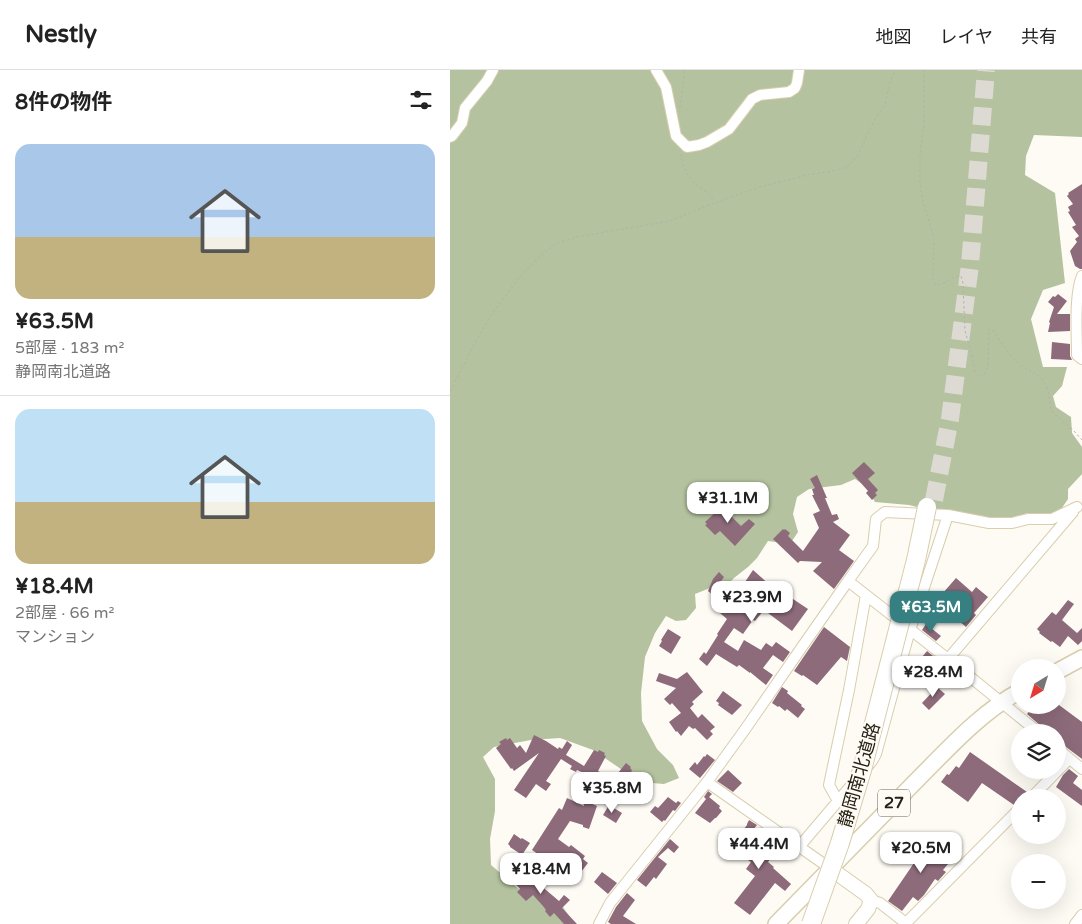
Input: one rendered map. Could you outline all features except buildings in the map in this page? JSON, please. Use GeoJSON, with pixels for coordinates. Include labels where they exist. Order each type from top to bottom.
{"type":"FeatureCollection","features":[{"type":"Feature","properties":{"kind":"highway","name":"静岡南北道路"},"geometry":{"type":"LineString","coordinates":[[811,924],[840,843],[862,770],[916,560],[936,510]]}},
{"type":"Feature","properties":{"kind":"highway","name":"静岡南北道路"},"geometry":{"type":"LineString","coordinates":[[820,924],[867,772],[921,561],[936,510]]}},
{"type":"Feature","properties":{"kind":"main road"},"geometry":{"type":"LineString","coordinates":[[1066,667],[1082,658]]}},
{"type":"Feature","properties":{"kind":"main road","name":"27"},"geometry":{"type":"LineString","coordinates":[[776,924],[950,748],[1001,702],[1011,696]]}},
{"type":"Feature","properties":{"kind":"street"},"geometry":{"type":"LineString","coordinates":[[450,137],[462,122],[465,108],[487,81],[493,70]]}},
{"type":"Feature","properties":{"kind":"street"},"geometry":{"type":"LineString","coordinates":[[656,70],[666,86],[676,136],[687,147],[707,142],[729,129],[752,99],[760,95],[789,92],[795,88],[799,70]]}},
{"type":"Feature","properties":{"kind":"street"},"geometry":{"type":"LineString","coordinates":[[1082,276],[1078,288],[1077,325],[1078,355],[1082,359]]}},
{"type":"Feature","properties":{"kind":"street"},"geometry":{"type":"LineString","coordinates":[[599,924],[610,903],[707,782],[873,546],[876,519],[885,512],[936,510],[989,523],[1012,523],[1028,519],[1052,519],[1080,506]]}},
{"type":"Feature","properties":{"kind":"street"},"geometry":{"type":"LineString","coordinates":[[948,659],[1080,506]]}},
{"type":"Feature","properties":{"kind":"street"},"geometry":{"type":"LineString","coordinates":[[799,847],[876,754],[910,630],[936,510]]}},
{"type":"Feature","properties":{"kind":"street"},"geometry":{"type":"LineString","coordinates":[[848,580],[1028,724]]}},
{"type":"Feature","properties":{"kind":"street"},"geometry":{"type":"LineString","coordinates":[[838,801],[829,785],[850,690],[866,595]]}},
{"type":"Feature","properties":{"kind":"street"},"geometry":{"type":"LineString","coordinates":[[1066,756],[1082,769]]}},
{"type":"Feature","properties":{"kind":"street"},"geometry":{"type":"LineString","coordinates":[[1040,789],[1069,759]]}},
{"type":"Feature","properties":{"kind":"street"},"geometry":{"type":"LineString","coordinates":[[707,782],[866,894],[871,900],[880,903],[906,924],[1011,817]]}},
{"type":"Feature","properties":{"kind":"street"},"geometry":{"type":"LineString","coordinates":[[856,924],[868,909],[871,900]]}},
{"type":"Feature","properties":{"kind":"street"},"geometry":{"type":"LineString","coordinates":[[1075,924],[1082,915]]}},
{"type":"Feature","properties":{"kind":"path"},"geometry":{"type":"LineString","coordinates":[[680,110],[685,70]]}},
{"type":"Feature","properties":{"kind":"path"},"geometry":{"type":"LineString","coordinates":[[450,392],[493,312],[519,278],[555,244],[577,236],[669,221],[714,203],[760,188],[807,175],[847,168],[857,157],[878,114],[885,105],[895,70]]}},
{"type":"Feature","properties":{"kind":"path"},"geometry":{"type":"LineString","coordinates":[[924,70],[924,123],[920,155],[920,185],[923,202],[934,237],[933,278],[936,285],[941,285],[954,276],[961,276],[963,283],[964,331],[971,351],[975,372],[979,377],[985,374],[988,367],[989,330],[992,329],[1007,352],[1020,365],[1045,383],[1051,411],[1082,440]]}},
{"type":"Feature","properties":{"kind":"path"},"geometry":{"type":"LineString","coordinates":[[676,136],[684,170],[693,182],[712,198],[714,203]]}},
{"type":"Feature","properties":{"kind":"green space"},"geometry":{"type":"Polygon","coordinates":[[[450,70],[1082,70],[1082,137],[1034,135],[1026,156],[1025,175],[1055,193],[1065,283],[1043,290],[1031,319],[1043,367],[1067,367],[1062,386],[1053,396],[1056,407],[1071,417],[1072,433],[1082,447],[1082,474],[1068,489],[1068,499],[1058,514],[1027,513],[1011,519],[989,519],[937,512],[909,505],[875,502],[867,487],[855,479],[841,485],[809,489],[797,497],[793,514],[798,532],[790,544],[768,541],[757,558],[722,591],[710,588],[695,594],[696,608],[686,620],[676,621],[666,616],[655,633],[645,657],[641,693],[642,721],[657,749],[673,765],[679,778],[664,784],[640,782],[593,750],[560,738],[531,740],[494,747],[483,757],[495,779],[495,811],[490,839],[491,865],[519,889],[561,904],[573,922],[572,924],[450,924],[450,70]]]}},
{"type":"Feature","properties":{"kind":"tunnel"},"geometry":{"type":"LineString","coordinates":[[934,500],[950,419],[970,265],[986,70]]}}]}
